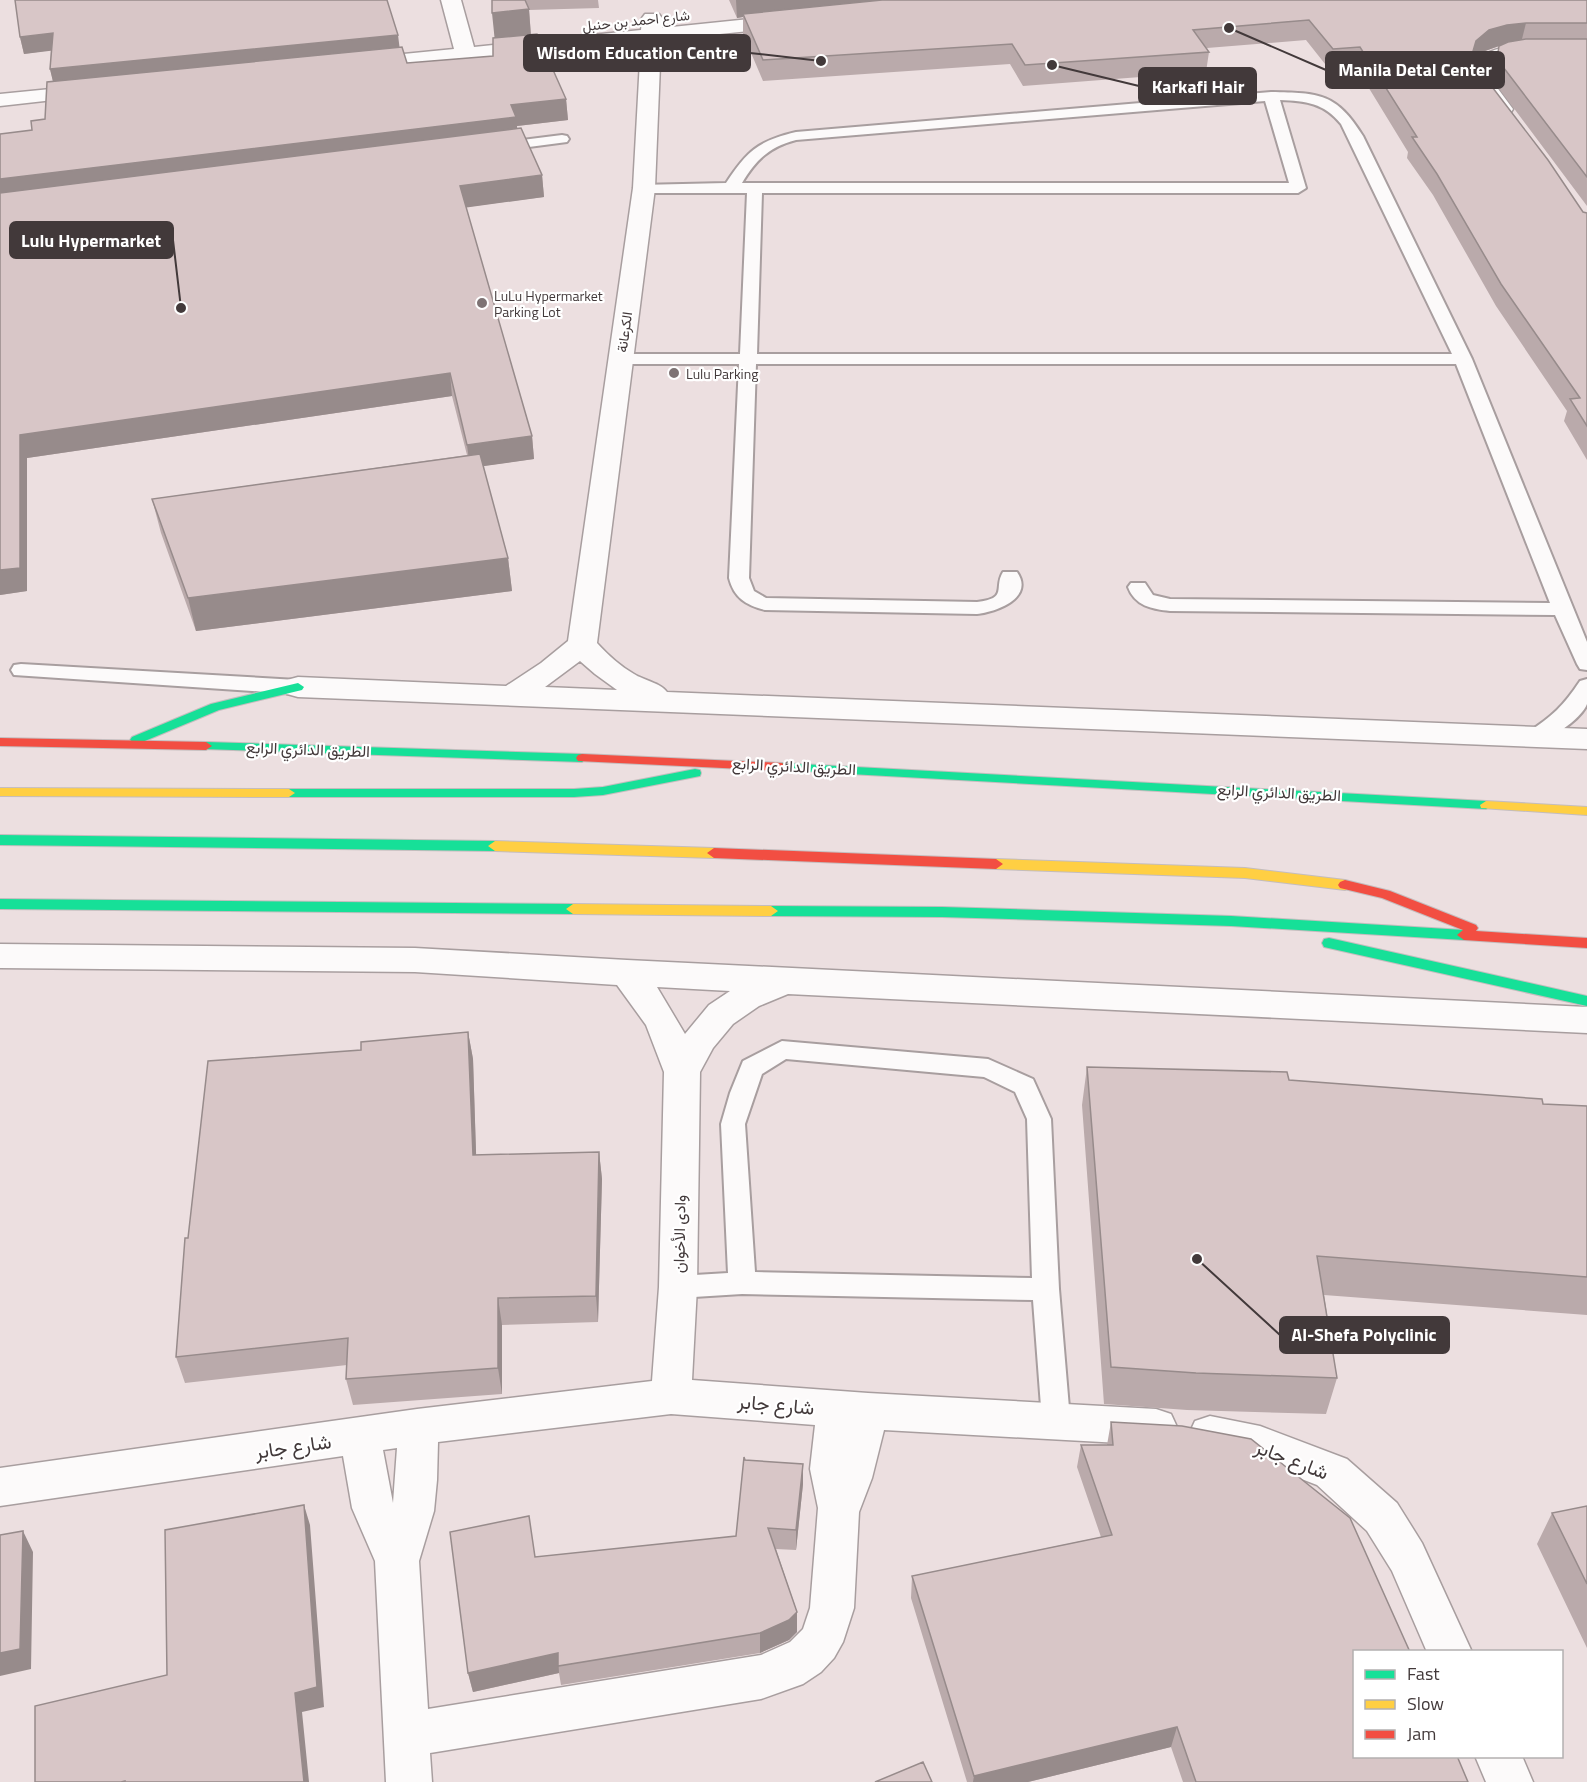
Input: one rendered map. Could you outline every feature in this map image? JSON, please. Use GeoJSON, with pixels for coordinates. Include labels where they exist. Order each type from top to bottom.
{"type":"FeatureCollection","features":[{"type":"Feature","properties":{"kind":"main road"},"geometry":{"type":"LineString","coordinates":[[131,743],[162,726],[217,705],[298,687]]}},
{"type":"Feature","properties":{"kind":"main road","name":"الطريق الدائري الرابع"},"geometry":{"type":"LineString","coordinates":[[0,742],[131,743],[741,763],[1355,796],[1587,811]]}},
{"type":"Feature","properties":{"kind":"main road"},"geometry":{"type":"LineString","coordinates":[[0,792],[574,793],[641,785],[741,763]]}},
{"type":"Feature","properties":{"kind":"main road"},"geometry":{"type":"LineString","coordinates":[[0,840],[117,839],[512,846],[1245,873],[1365,888],[1432,911],[1492,937]]}},
{"type":"Feature","properties":{"kind":"main road"},"geometry":{"type":"LineString","coordinates":[[0,904],[942,912],[1231,921],[1587,943]]}},
{"type":"Feature","properties":{"kind":"main road"},"geometry":{"type":"LineString","coordinates":[[1231,921],[1587,1001]]}},
{"type":"Feature","properties":{"kind":"street"},"geometry":{"type":"LineString","coordinates":[[451,0],[463,46]]}},
{"type":"Feature","properties":{"kind":"street","name":"شارع احمد بن حنبل"},"geometry":{"type":"LineString","coordinates":[[340,66],[463,46],[652,26],[794,4]]}},
{"type":"Feature","properties":{"kind":"street","name":"شارع احمد بن حنبل"},"geometry":{"type":"LineString","coordinates":[[652,26],[813,18]]}},
{"type":"Feature","properties":{"kind":"street","name":"الكرعانة"},"geometry":{"type":"LineString","coordinates":[[582,644],[644,188],[652,26]]}},
{"type":"Feature","properties":{"kind":"street","name":"شارع احمد بن حنبل"},"geometry":{"type":"LineString","coordinates":[[353,48],[463,46]]}},
{"type":"Feature","properties":{"kind":"street"},"geometry":{"type":"LineString","coordinates":[[1513,124],[1480,81],[1479,70],[1485,60],[1504,54],[1531,51],[1587,51]]}},
{"type":"Feature","properties":{"kind":"street"},"geometry":{"type":"LineString","coordinates":[[0,100],[106,90]]}},
{"type":"Feature","properties":{"kind":"street"},"geometry":{"type":"LineString","coordinates":[[514,694],[551,670],[582,644],[598,663],[620,680],[648,693],[681,701]]}},
{"type":"Feature","properties":{"kind":"street"},"geometry":{"type":"LineString","coordinates":[[298,687],[1587,739]]}},
{"type":"Feature","properties":{"kind":"street"},"geometry":{"type":"LineString","coordinates":[[0,956],[415,960],[627,973],[1587,1020]]}},
{"type":"Feature","properties":{"kind":"street","name":"وادى الأخوان"},"geometry":{"type":"LineString","coordinates":[[627,973],[662,1019],[674,1044],[682,1072],[678,1287],[671,1396]]}},
{"type":"Feature","properties":{"kind":"street","name":"وادى الأخوان"},"geometry":{"type":"LineString","coordinates":[[682,1072],[697,1041],[720,1014],[751,994],[788,980]]}},
{"type":"Feature","properties":{"kind":"street","name":"شارع جابر"},"geometry":{"type":"LineString","coordinates":[[0,1486],[362,1437],[417,1427],[671,1396],[853,1411],[1177,1428],[1260,1444],[1332,1472],[1382,1517],[1407,1557],[1449,1650]]}},
{"type":"Feature","properties":{"kind":"street"},"geometry":{"type":"LineString","coordinates":[[406,1735],[761,1677],[783,1672],[802,1662],[818,1646],[828,1628],[833,1608],[839,1509],[857,1460],[853,1411]]}},
{"type":"Feature","properties":{"kind":"street"},"geometry":{"type":"LineString","coordinates":[[409,1782],[397,1562],[412,1520],[416,1499],[417,1427]]}},
{"type":"Feature","properties":{"kind":"street"},"geometry":{"type":"LineString","coordinates":[[362,1437],[371,1498],[384,1535],[397,1562]]}},
{"type":"Feature","properties":{"kind":"street"},"geometry":{"type":"LineString","coordinates":[[1499,1758],[1510,1782]]}},
{"type":"Feature","properties":{"kind":"lane"},"geometry":{"type":"LineString","coordinates":[[644,188],[1298,188],[1271,96]]}},
{"type":"Feature","properties":{"kind":"lane"},"geometry":{"type":"LineString","coordinates":[[731,188],[752,155],[762,146],[796,136],[1271,96],[1305,96],[1332,104],[1345,117],[1463,359],[1562,609],[1587,664]]}},
{"type":"Feature","properties":{"kind":"lane"},"geometry":{"type":"LineString","coordinates":[[485,148],[562,139]]}},
{"type":"Feature","properties":{"kind":"lane"},"geometry":{"type":"LineString","coordinates":[[755,188],[739,578],[741,589],[748,599],[765,604],[977,608],[988,607],[1006,597],[1011,591],[1010,576]]}},
{"type":"Feature","properties":{"kind":"lane"},"geometry":{"type":"LineString","coordinates":[[621,359],[1463,359]]}},
{"type":"Feature","properties":{"kind":"lane"},"geometry":{"type":"LineString","coordinates":[[1138,587],[1140,595],[1147,601],[1158,605],[1562,609]]}},
{"type":"Feature","properties":{"kind":"lane"},"geometry":{"type":"LineString","coordinates":[[21,670],[298,687]]}},
{"type":"Feature","properties":{"kind":"lane"},"geometry":{"type":"LineString","coordinates":[[1535,737],[1555,725],[1567,714],[1583,695],[1587,686]]}},
{"type":"Feature","properties":{"kind":"lane"},"geometry":{"type":"LineString","coordinates":[[742,1283],[733,1124],[752,1068],[782,1050],[988,1068],[1024,1086],[1039,1119],[1046,1289],[1056,1420]]}},
{"type":"Feature","properties":{"kind":"lane"},"geometry":{"type":"LineString","coordinates":[[678,1287],[742,1283],[1046,1289]]}},
{"type":"Feature","properties":{"kind":"building"},"geometry":{"type":"Polygon","coordinates":[[[15,0],[387,0],[398,35],[50,69],[53,33],[20,37],[15,0]]]}},
{"type":"Feature","properties":{"kind":"building"},"geometry":{"type":"Polygon","coordinates":[[[492,0],[525,0],[529,9],[492,13],[492,0]]]}},
{"type":"Feature","properties":{"kind":"building"},"geometry":{"type":"Polygon","coordinates":[[[882,0],[1587,0],[1587,23],[1526,23],[1489,30],[1476,41],[1473,62],[1548,160],[1583,212],[1587,213],[1587,426],[1570,399],[1580,398],[1501,284],[1437,174],[1412,137],[1417,137],[1360,47],[1333,49],[1309,20],[1193,30],[1209,52],[1025,65],[1012,44],[763,60],[743,14],[882,0]]]}},
{"type":"Feature","properties":{"kind":"building"},"geometry":{"type":"Polygon","coordinates":[[[537,34],[566,99],[511,105],[516,117],[0,179],[0,134],[32,130],[31,121],[45,119],[47,82],[402,47],[407,63],[493,56],[493,38],[537,34]]]}},
{"type":"Feature","properties":{"kind":"building"},"geometry":{"type":"Polygon","coordinates":[[[1526,39],[1587,39],[1587,177],[1497,59],[1499,46],[1526,39]]]}},
{"type":"Feature","properties":{"kind":"building"},"geometry":{"type":"Polygon","coordinates":[[[521,128],[542,175],[460,186],[532,436],[467,445],[450,373],[20,435],[20,568],[0,570],[0,193],[521,128]]]}},
{"type":"Feature","properties":{"kind":"building"},"geometry":{"type":"Polygon","coordinates":[[[480,454],[508,558],[188,598],[152,499],[480,454]]]}},
{"type":"Feature","properties":{"kind":"building"},"geometry":{"type":"Polygon","coordinates":[[[468,1032],[473,1155],[599,1152],[596,1296],[498,1298],[498,1368],[346,1379],[348,1338],[176,1357],[185,1238],[188,1238],[208,1061],[361,1050],[361,1042],[468,1032]]]}},
{"type":"Feature","properties":{"kind":"building"},"geometry":{"type":"Polygon","coordinates":[[[1087,1067],[1287,1072],[1289,1080],[1542,1099],[1543,1104],[1587,1106],[1587,1277],[1317,1256],[1337,1378],[1196,1373],[1111,1367],[1087,1067]]]}},
{"type":"Feature","properties":{"kind":"building"},"geometry":{"type":"Polygon","coordinates":[[[1111,1422],[1182,1426],[1251,1439],[1350,1518],[1409,1650],[1353,1650],[1353,1758],[1458,1758],[1468,1782],[1196,1782],[1177,1727],[974,1776],[912,1576],[1112,1535],[1081,1445],[1113,1445],[1111,1422]]]}},
{"type":"Feature","properties":{"kind":"building"},"geometry":{"type":"Polygon","coordinates":[[[744,1457],[745,1460],[803,1464],[796,1530],[768,1528],[797,1612],[789,1620],[760,1633],[558,1666],[558,1653],[468,1673],[450,1532],[529,1516],[535,1557],[736,1536],[744,1457]]]}},
{"type":"Feature","properties":{"kind":"building"},"geometry":{"type":"Polygon","coordinates":[[[304,1505],[317,1687],[295,1693],[304,1782],[35,1782],[35,1706],[167,1675],[165,1530],[304,1505]]]}},
{"type":"Feature","properties":{"kind":"building"},"geometry":{"type":"Polygon","coordinates":[[[1587,1506],[1587,1584],[1552,1513],[1587,1506]]]}},
{"type":"Feature","properties":{"kind":"building"},"geometry":{"type":"Polygon","coordinates":[[[23,1531],[20,1649],[0,1653],[0,1535],[23,1531]]]}},
{"type":"Feature","properties":{"kind":"building"},"geometry":{"type":"Polygon","coordinates":[[[923,1762],[932,1782],[875,1782],[923,1762]]]}},
{"type":"Feature","properties":{"kind":"traffic: fast"},"geometry":{"type":"LineString","coordinates":[[136,740],[215,707],[298,687]]}},
{"type":"Feature","properties":{"kind":"traffic: fast"},"geometry":{"type":"LineString","coordinates":[[206,746],[582,758]]}},
{"type":"Feature","properties":{"kind":"traffic: fast"},"geometry":{"type":"LineString","coordinates":[[782,767],[1486,805]]}},
{"type":"Feature","properties":{"kind":"traffic: fast"},"geometry":{"type":"LineString","coordinates":[[289,793],[574,793],[603,791],[695,773]]}},
{"type":"Feature","properties":{"kind":"traffic: fast"},"geometry":{"type":"LineString","coordinates":[[0,840],[495,846]]}},
{"type":"Feature","properties":{"kind":"traffic: fast"},"geometry":{"type":"LineString","coordinates":[[0,904],[573,909]]}},
{"type":"Feature","properties":{"kind":"traffic: fast"},"geometry":{"type":"LineString","coordinates":[[771,911],[942,912],[1231,921],[1464,935]]}},
{"type":"Feature","properties":{"kind":"traffic: fast"},"geometry":{"type":"LineString","coordinates":[[1329,943],[1587,1001]]}},
{"type":"Feature","properties":{"kind":"traffic: slow"},"geometry":{"type":"LineString","coordinates":[[0,792],[289,793]]}},
{"type":"Feature","properties":{"kind":"traffic: slow"},"geometry":{"type":"LineString","coordinates":[[1486,805],[1587,811]]}},
{"type":"Feature","properties":{"kind":"traffic: slow"},"geometry":{"type":"LineString","coordinates":[[495,846],[714,853]]}},
{"type":"Feature","properties":{"kind":"traffic: slow"},"geometry":{"type":"LineString","coordinates":[[996,864],[1245,873],[1345,885]]}},
{"type":"Feature","properties":{"kind":"traffic: slow"},"geometry":{"type":"LineString","coordinates":[[573,909],[771,911]]}},
{"type":"Feature","properties":{"kind":"traffic: jam"},"geometry":{"type":"LineString","coordinates":[[0,742],[206,746]]}},
{"type":"Feature","properties":{"kind":"traffic: jam"},"geometry":{"type":"LineString","coordinates":[[582,758],[782,767]]}},
{"type":"Feature","properties":{"kind":"traffic: jam"},"geometry":{"type":"LineString","coordinates":[[714,853],[996,864]]}},
{"type":"Feature","properties":{"kind":"traffic: jam"},"geometry":{"type":"LineString","coordinates":[[1345,885],[1385,894],[1471,928]]}},
{"type":"Feature","properties":{"kind":"traffic: jam"},"geometry":{"type":"LineString","coordinates":[[1464,935],[1587,943]]}},
{"type":"Feature","properties":{"kind":"place","name":"Manila Detal Center"},"geometry":{"type":"Point","coordinates":[1229,28]}},
{"type":"Feature","properties":{"kind":"place","name":"Wisdom Education Centre"},"geometry":{"type":"Point","coordinates":[821,61]}},
{"type":"Feature","properties":{"kind":"place","name":"Karkafi Hair"},"geometry":{"type":"Point","coordinates":[1052,65]}},
{"type":"Feature","properties":{"kind":"place","name":"LuLu Hypermarket Parking Lot"},"geometry":{"type":"Point","coordinates":[482,303]}},
{"type":"Feature","properties":{"kind":"place","name":"Lulu Hypermarket"},"geometry":{"type":"Point","coordinates":[181,308]}},
{"type":"Feature","properties":{"kind":"place","name":"Lulu Parking"},"geometry":{"type":"Point","coordinates":[674,373]}},
{"type":"Feature","properties":{"kind":"place","name":"Al-Shefa Polyclinic"},"geometry":{"type":"Point","coordinates":[1197,1259]}}]}
